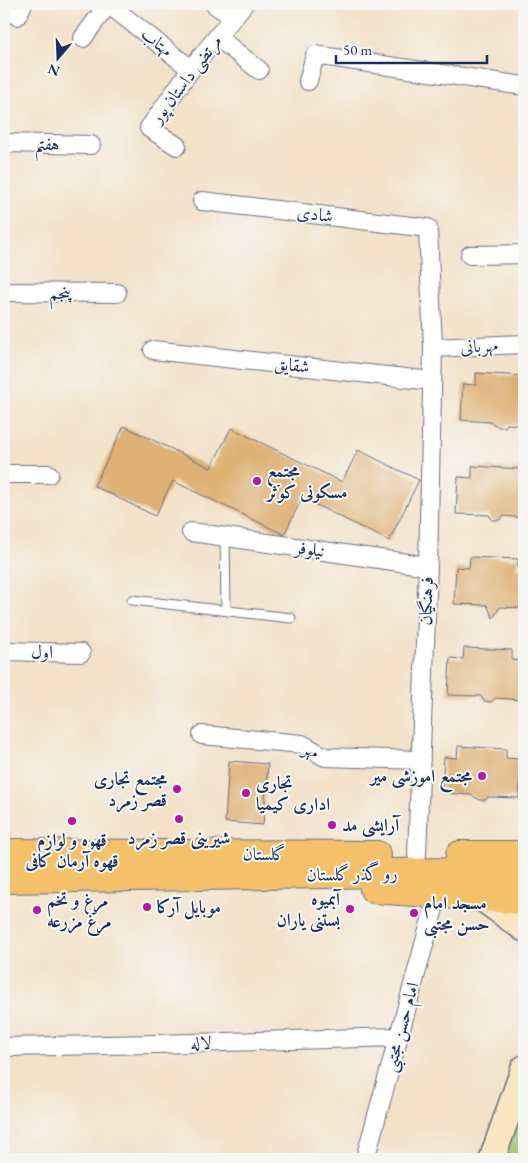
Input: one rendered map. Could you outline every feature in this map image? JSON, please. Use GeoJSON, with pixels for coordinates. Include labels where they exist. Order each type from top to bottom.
{"type":"FeatureCollection","features":[{"type":"Feature","properties":{"kind":"main road"},"geometry":{"type":"LineString","coordinates":[[487,855],[524,840]]}},
{"type":"Feature","properties":{"kind":"main road","name":"گلستان"},"geometry":{"type":"LineString","coordinates":[[4,853],[524,855]]}},
{"type":"Feature","properties":{"kind":"main road","name":"رو گذر گلستان"},"geometry":{"type":"LineString","coordinates":[[180,876],[452,872],[524,876]]}},
{"type":"Feature","properties":{"kind":"main road"},"geometry":{"type":"LineString","coordinates":[[4,879],[180,876],[524,900]]}},
{"type":"Feature","properties":{"kind":"main road"},"geometry":{"type":"LineString","coordinates":[[480,897],[524,929]]}},
{"type":"Feature","properties":{"kind":"main road"},"geometry":{"type":"LineString","coordinates":[[492,1159],[524,1068]]}},
{"type":"Feature","properties":{"kind":"street","name":"مهتاب"},"geometry":{"type":"LineString","coordinates":[[84,38],[108,4],[191,69]]}},
{"type":"Feature","properties":{"kind":"street"},"geometry":{"type":"LineString","coordinates":[[214,4],[239,11]]}},
{"type":"Feature","properties":{"kind":"street","name":"مرتضی داستان پور"},"geometry":{"type":"LineString","coordinates":[[177,146],[149,128],[191,69],[239,11]]}},
{"type":"Feature","properties":{"kind":"street"},"geometry":{"type":"LineString","coordinates":[[217,37],[259,70]]}},
{"type":"Feature","properties":{"kind":"street"},"geometry":{"type":"LineString","coordinates":[[308,81],[315,55],[524,86]]}},
{"type":"Feature","properties":{"kind":"street","name":"هفتم"},"geometry":{"type":"LineString","coordinates":[[4,143],[91,145]]}},
{"type":"Feature","properties":{"kind":"street","name":"شادی"},"geometry":{"type":"LineString","coordinates":[[202,201],[428,228]]}},
{"type":"Feature","properties":{"kind":"street","name":"فرهنگیان"},"geometry":{"type":"LineString","coordinates":[[417,855],[428,566],[433,348],[428,228]]}},
{"type":"Feature","properties":{"kind":"street"},"geometry":{"type":"LineString","coordinates":[[470,255],[524,254]]}},
{"type":"Feature","properties":{"kind":"street","name":"پنجم"},"geometry":{"type":"LineString","coordinates":[[4,292],[117,293]]}},
{"type":"Feature","properties":{"kind":"street","name":"مهربانی"},"geometry":{"type":"LineString","coordinates":[[433,348],[524,344]]}},
{"type":"Feature","properties":{"kind":"street","name":"شقایق"},"geometry":{"type":"LineString","coordinates":[[153,350],[432,381]]}},
{"type":"Feature","properties":{"kind":"street"},"geometry":{"type":"LineString","coordinates":[[4,474],[49,474]]}},
{"type":"Feature","properties":{"kind":"street","name":"نیلوفر"},"geometry":{"type":"LineString","coordinates":[[192,532],[428,566]]}},
{"type":"Feature","properties":{"kind":"street","name":"اول"},"geometry":{"type":"LineString","coordinates":[[4,651],[81,653]]}},
{"type":"Feature","properties":{"kind":"street","name":"مهر"},"geometry":{"type":"LineString","coordinates":[[202,735],[302,744],[325,757],[420,760]]}},
{"type":"Feature","properties":{"kind":"street","name":"امام حسن مجتبی"},"geometry":{"type":"LineString","coordinates":[[365,1159],[438,894]]}},
{"type":"Feature","properties":{"kind":"street","name":"لاله"},"geometry":{"type":"LineString","coordinates":[[4,1047],[398,1037]]}},
{"type":"Feature","properties":{"kind":"lane"},"geometry":{"type":"LineString","coordinates":[[225,537],[226,609]]}},
{"type":"Feature","properties":{"kind":"lane"},"geometry":{"type":"LineString","coordinates":[[132,600],[226,609],[291,618]]}},
{"type":"Feature","properties":{"kind":"green space"},"geometry":{"type":"Polygon","coordinates":[[[524,1099],[524,1159],[503,1159],[524,1099]]]}},
{"type":"Feature","properties":{"kind":"building"},"geometry":{"type":"Polygon","coordinates":[[[476,373],[524,376],[524,425],[507,424],[505,427],[499,427],[490,422],[461,420],[463,384],[476,385],[476,373]]]}},
{"type":"Feature","properties":{"kind":"building"},"geometry":{"type":"Polygon","coordinates":[[[124,426],[211,468],[231,428],[342,482],[358,450],[419,480],[389,541],[302,498],[284,535],[173,481],[155,516],[94,486],[124,426]]]}},
{"type":"Feature","properties":{"kind":"building"},"geometry":{"type":"Polygon","coordinates":[[[472,466],[521,469],[520,479],[524,479],[524,518],[503,516],[500,520],[492,520],[489,515],[456,514],[458,477],[472,478],[472,466]]]}},
{"type":"Feature","properties":{"kind":"building"},"geometry":{"type":"Polygon","coordinates":[[[470,557],[518,559],[518,569],[524,569],[524,608],[500,607],[493,618],[487,605],[454,604],[456,567],[469,568],[470,557]]]}},
{"type":"Feature","properties":{"kind":"building"},"geometry":{"type":"Polygon","coordinates":[[[464,648],[512,650],[512,660],[524,661],[524,700],[495,698],[492,702],[484,701],[481,696],[448,695],[450,658],[463,659],[464,648]]]}},
{"type":"Feature","properties":{"kind":"building","name":"مجتمع اموزشی میر"},"geometry":{"type":"Polygon","coordinates":[[[458,746],[506,749],[506,758],[521,759],[519,798],[488,797],[486,800],[480,800],[471,795],[442,793],[444,757],[457,758],[458,746]]]}},
{"type":"Feature","properties":{"kind":"building","name":"تجاری اداری کیمیا"},"geometry":{"type":"Polygon","coordinates":[[[229,761],[268,764],[263,825],[225,822],[229,761]]]}},
{"type":"Feature","properties":{"kind":"place","name":"مجتمع مسکونی کوثر"},"geometry":{"type":"Point","coordinates":[257,481]}},
{"type":"Feature","properties":{"kind":"place","name":"مجتمع اموزشی میر"},"geometry":{"type":"Point","coordinates":[482,776]}},
{"type":"Feature","properties":{"kind":"place","name":"مجتمع تجاری قصر زمرد"},"geometry":{"type":"Point","coordinates":[177,789]}},
{"type":"Feature","properties":{"kind":"place","name":"تجاری اداری کیمیا"},"geometry":{"type":"Point","coordinates":[246,793]}},
{"type":"Feature","properties":{"kind":"place","name":"شیرینی قصر زمرد"},"geometry":{"type":"Point","coordinates":[179,819]}},
{"type":"Feature","properties":{"kind":"place","name":"قهوه و لوازم قهوه آرمان کافی"},"geometry":{"type":"Point","coordinates":[72,821]}},
{"type":"Feature","properties":{"kind":"place","name":"آرایشی مد"},"geometry":{"type":"Point","coordinates":[332,825]}},
{"type":"Feature","properties":{"kind":"place","name":"موبایل آرکا"},"geometry":{"type":"Point","coordinates":[147,907]}},
{"type":"Feature","properties":{"kind":"place","name":"آبمیوه بستنی یاران"},"geometry":{"type":"Point","coordinates":[350,909]}},
{"type":"Feature","properties":{"kind":"place","name":"مرغ و تخم مرغ مزرعه"},"geometry":{"type":"Point","coordinates":[37,910]}},
{"type":"Feature","properties":{"kind":"place","name":"مسجد امام حسن مجتبی"},"geometry":{"type":"Point","coordinates":[414,913]}}]}
